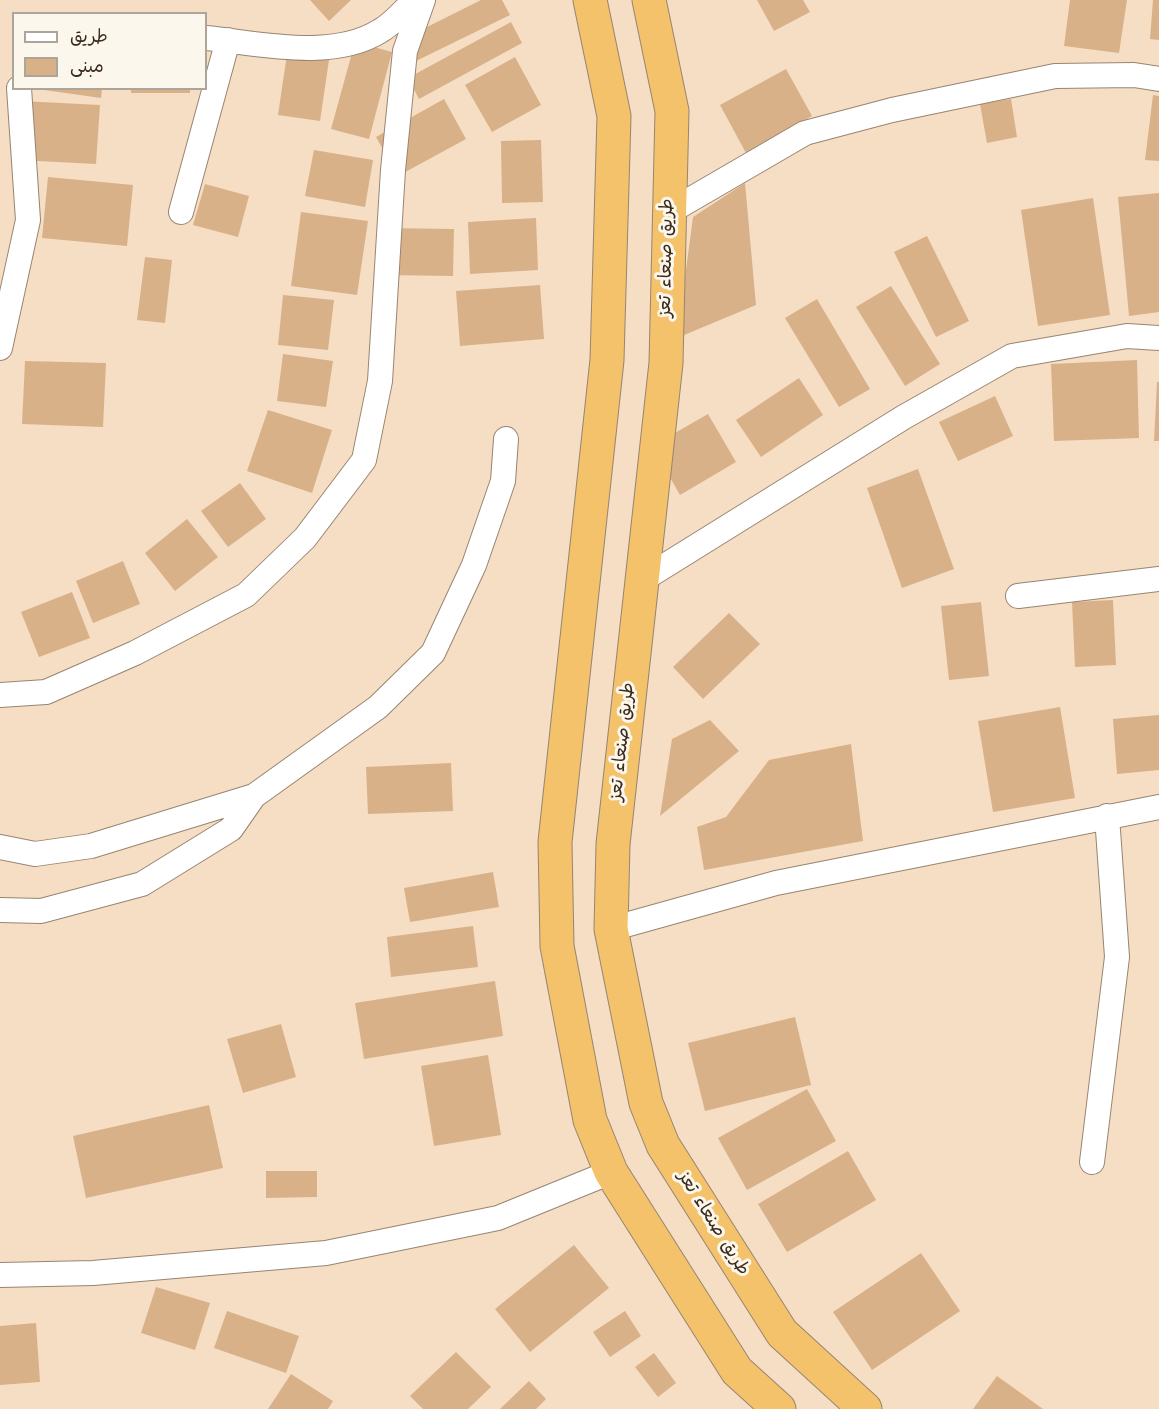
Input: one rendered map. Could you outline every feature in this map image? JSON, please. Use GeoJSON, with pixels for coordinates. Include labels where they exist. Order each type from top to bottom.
{"type":"FeatureCollection","features":[{"type":"Feature","properties":{"kind":"highway"},"geometry":{"type":"LineString","coordinates":[[590,0],[614,116],[608,360],[555,842],[556,934],[568,1010],[590,1120],[611,1172],[738,1371],[779,1409]]}},
{"type":"Feature","properties":{"kind":"highway","name":"طريق صنعاء تعز"},"geometry":{"type":"LineString","coordinates":[[649,0],[672,111],[666,363],[613,844],[611,929],[646,1103],[663,1145],[782,1333],[865,1409]]}},
{"type":"Feature","properties":{"kind":"street"},"geometry":{"type":"LineString","coordinates":[[207,88],[217,39],[266,46],[339,47],[380,32],[415,0]]}},
{"type":"Feature","properties":{"kind":"street"},"geometry":{"type":"LineString","coordinates":[[0,695],[46,692],[135,653],[246,595],[305,538],[364,460],[380,381],[393,170],[405,51],[423,0]]}},
{"type":"Feature","properties":{"kind":"street"},"geometry":{"type":"LineString","coordinates":[[669,212],[805,133],[892,110],[1055,75],[1134,75],[1159,79]]}},
{"type":"Feature","properties":{"kind":"street"},"geometry":{"type":"LineString","coordinates":[[0,348],[28,220],[19,90]]}},
{"type":"Feature","properties":{"kind":"street"},"geometry":{"type":"LineString","coordinates":[[182,212],[207,90]]}},
{"type":"Feature","properties":{"kind":"street"},"geometry":{"type":"LineString","coordinates":[[642,580],[904,417],[1012,356],[1127,336],[1159,338]]}},
{"type":"Feature","properties":{"kind":"street"},"geometry":{"type":"LineString","coordinates":[[0,847],[35,854],[91,846],[254,796],[378,707],[433,653],[474,565],[503,481],[506,439]]}},
{"type":"Feature","properties":{"kind":"street"},"geometry":{"type":"LineString","coordinates":[[1018,596],[1159,579]]}},
{"type":"Feature","properties":{"kind":"street"},"geometry":{"type":"LineString","coordinates":[[0,910],[41,911],[142,884],[231,829],[254,796]]}},
{"type":"Feature","properties":{"kind":"street"},"geometry":{"type":"LineString","coordinates":[[611,929],[776,884],[1159,807]]}},
{"type":"Feature","properties":{"kind":"street"},"geometry":{"type":"LineString","coordinates":[[1092,1162],[1117,957],[1107,816]]}},
{"type":"Feature","properties":{"kind":"street"},"geometry":{"type":"LineString","coordinates":[[0,1275],[93,1273],[326,1253],[498,1218],[611,1172]]}},
{"type":"Feature","properties":{"kind":"building"},"geometry":{"type":"Polygon","coordinates":[[[310,0],[351,0],[329,21],[310,0]]]}},
{"type":"Feature","properties":{"kind":"building"},"geometry":{"type":"Polygon","coordinates":[[[481,0],[502,0],[510,15],[416,61],[405,38],[481,0]]]}},
{"type":"Feature","properties":{"kind":"building"},"geometry":{"type":"Polygon","coordinates":[[[757,0],[803,0],[810,12],[774,31],[757,0]]]}},
{"type":"Feature","properties":{"kind":"building"},"geometry":{"type":"Polygon","coordinates":[[[1070,0],[1127,0],[1119,53],[1064,46],[1070,0]]]}},
{"type":"Feature","properties":{"kind":"building"},"geometry":{"type":"Polygon","coordinates":[[[1153,0],[1159,0],[1159,40],[1150,39],[1153,0]]]}},
{"type":"Feature","properties":{"kind":"building"},"geometry":{"type":"Polygon","coordinates":[[[511,22],[522,43],[419,99],[408,78],[511,22]]]}},
{"type":"Feature","properties":{"kind":"building"},"geometry":{"type":"Polygon","coordinates":[[[355,42],[392,52],[369,139],[331,129],[355,42]]]}},
{"type":"Feature","properties":{"kind":"building"},"geometry":{"type":"Polygon","coordinates":[[[287,54],[329,60],[320,121],[278,115],[287,54]]]}},
{"type":"Feature","properties":{"kind":"building"},"geometry":{"type":"Polygon","coordinates":[[[515,57],[541,105],[492,132],[465,85],[515,57]]]}},
{"type":"Feature","properties":{"kind":"building"},"geometry":{"type":"Polygon","coordinates":[[[786,69],[812,116],[746,153],[720,105],[786,69]]]}},
{"type":"Feature","properties":{"kind":"building"},"geometry":{"type":"Polygon","coordinates":[[[44,90],[102,90],[101,98],[44,90]]]}},
{"type":"Feature","properties":{"kind":"building"},"geometry":{"type":"Polygon","coordinates":[[[131,90],[190,90],[190,93],[131,93],[131,90]]]}},
{"type":"Feature","properties":{"kind":"building"},"geometry":{"type":"Polygon","coordinates":[[[1153,95],[1159,96],[1159,161],[1145,160],[1153,95]]]}},
{"type":"Feature","properties":{"kind":"building"},"geometry":{"type":"Polygon","coordinates":[[[444,99],[466,139],[398,176],[376,137],[444,99]]]}},
{"type":"Feature","properties":{"kind":"building"},"geometry":{"type":"Polygon","coordinates":[[[1011,99],[1017,137],[987,143],[980,104],[1011,99]]]}},
{"type":"Feature","properties":{"kind":"building"},"geometry":{"type":"Polygon","coordinates":[[[22,101],[100,105],[96,164],[19,160],[22,101]]]}},
{"type":"Feature","properties":{"kind":"building"},"geometry":{"type":"Polygon","coordinates":[[[541,140],[543,202],[502,203],[501,141],[541,140]]]}},
{"type":"Feature","properties":{"kind":"building"},"geometry":{"type":"Polygon","coordinates":[[[314,150],[373,160],[365,207],[305,196],[314,150]]]}},
{"type":"Feature","properties":{"kind":"building"},"geometry":{"type":"Polygon","coordinates":[[[48,177],[133,185],[127,246],[42,238],[48,177]]]}},
{"type":"Feature","properties":{"kind":"building"},"geometry":{"type":"Polygon","coordinates":[[[745,183],[756,305],[677,338],[693,217],[745,183]]]}},
{"type":"Feature","properties":{"kind":"building"},"geometry":{"type":"Polygon","coordinates":[[[205,184],[249,196],[238,237],[193,225],[205,184]]]}},
{"type":"Feature","properties":{"kind":"building"},"geometry":{"type":"Polygon","coordinates":[[[1159,193],[1159,312],[1129,316],[1118,197],[1159,193]]]}},
{"type":"Feature","properties":{"kind":"building"},"geometry":{"type":"Polygon","coordinates":[[[1093,198],[1110,315],[1038,326],[1021,210],[1093,198]]]}},
{"type":"Feature","properties":{"kind":"building"},"geometry":{"type":"Polygon","coordinates":[[[301,212],[368,221],[357,295],[291,286],[301,212]]]}},
{"type":"Feature","properties":{"kind":"building"},"geometry":{"type":"Polygon","coordinates":[[[536,218],[538,270],[470,274],[468,222],[536,218]]]}},
{"type":"Feature","properties":{"kind":"building"},"geometry":{"type":"Polygon","coordinates":[[[384,228],[454,229],[453,276],[383,275],[384,228]]]}},
{"type":"Feature","properties":{"kind":"building"},"geometry":{"type":"Polygon","coordinates":[[[927,236],[969,321],[936,337],[894,252],[927,236]]]}},
{"type":"Feature","properties":{"kind":"building"},"geometry":{"type":"Polygon","coordinates":[[[145,257],[172,260],[165,323],[137,320],[145,257]]]}},
{"type":"Feature","properties":{"kind":"building"},"geometry":{"type":"Polygon","coordinates":[[[540,285],[544,339],[460,346],[456,291],[540,285]]]}},
{"type":"Feature","properties":{"kind":"building"},"geometry":{"type":"Polygon","coordinates":[[[891,286],[940,364],[905,386],[856,307],[891,286]]]}},
{"type":"Feature","properties":{"kind":"building"},"geometry":{"type":"Polygon","coordinates":[[[283,295],[334,300],[328,350],[278,345],[283,295]]]}},
{"type":"Feature","properties":{"kind":"building"},"geometry":{"type":"Polygon","coordinates":[[[817,299],[870,389],[839,407],[785,318],[817,299]]]}},
{"type":"Feature","properties":{"kind":"building"},"geometry":{"type":"Polygon","coordinates":[[[283,354],[333,361],[326,407],[277,401],[283,354]]]}},
{"type":"Feature","properties":{"kind":"building"},"geometry":{"type":"Polygon","coordinates":[[[1137,360],[1139,438],[1054,441],[1051,364],[1137,360]]]}},
{"type":"Feature","properties":{"kind":"building"},"geometry":{"type":"Polygon","coordinates":[[[25,361],[106,363],[103,427],[22,424],[25,361]]]}},
{"type":"Feature","properties":{"kind":"building"},"geometry":{"type":"Polygon","coordinates":[[[799,378],[823,415],[761,457],[736,420],[799,378]]]}},
{"type":"Feature","properties":{"kind":"building"},"geometry":{"type":"Polygon","coordinates":[[[1157,382],[1159,382],[1159,441],[1154,441],[1157,382]]]}},
{"type":"Feature","properties":{"kind":"building"},"geometry":{"type":"Polygon","coordinates":[[[995,396],[1013,436],[958,461],[939,422],[995,396]]]}},
{"type":"Feature","properties":{"kind":"building"},"geometry":{"type":"Polygon","coordinates":[[[268,410],[332,430],[312,493],[247,471],[268,410]]]}},
{"type":"Feature","properties":{"kind":"building"},"geometry":{"type":"Polygon","coordinates":[[[708,414],[736,462],[680,495],[652,446],[708,414]]]}},
{"type":"Feature","properties":{"kind":"building"},"geometry":{"type":"Polygon","coordinates":[[[918,469],[954,569],[902,588],[867,488],[918,469]]]}},
{"type":"Feature","properties":{"kind":"building"},"geometry":{"type":"Polygon","coordinates":[[[240,483],[266,519],[228,547],[201,511],[240,483]]]}},
{"type":"Feature","properties":{"kind":"building"},"geometry":{"type":"Polygon","coordinates":[[[187,519],[218,557],[175,591],[145,553],[187,519]]]}},
{"type":"Feature","properties":{"kind":"building"},"geometry":{"type":"Polygon","coordinates":[[[123,561],[140,604],[93,623],[76,581],[123,561]]]}},
{"type":"Feature","properties":{"kind":"building"},"geometry":{"type":"Polygon","coordinates":[[[72,592],[90,638],[39,657],[21,612],[72,592]]]}},
{"type":"Feature","properties":{"kind":"building"},"geometry":{"type":"Polygon","coordinates":[[[1113,600],[1116,665],[1075,667],[1072,602],[1113,600]]]}},
{"type":"Feature","properties":{"kind":"building"},"geometry":{"type":"Polygon","coordinates":[[[981,602],[989,676],[949,680],[941,606],[981,602]]]}},
{"type":"Feature","properties":{"kind":"building"},"geometry":{"type":"Polygon","coordinates":[[[729,613],[760,644],[703,699],[673,667],[729,613]]]}},
{"type":"Feature","properties":{"kind":"building"},"geometry":{"type":"Polygon","coordinates":[[[1060,707],[1075,798],[993,812],[978,721],[1060,707]]]}},
{"type":"Feature","properties":{"kind":"building"},"geometry":{"type":"Polygon","coordinates":[[[1159,715],[1159,770],[1117,774],[1113,719],[1159,715]]]}},
{"type":"Feature","properties":{"kind":"building"},"geometry":{"type":"Polygon","coordinates":[[[710,720],[739,751],[660,816],[672,739],[710,720]]]}},
{"type":"Feature","properties":{"kind":"building"},"geometry":{"type":"Polygon","coordinates":[[[851,744],[863,841],[704,870],[697,827],[726,817],[769,760],[851,744]]]}},
{"type":"Feature","properties":{"kind":"building"},"geometry":{"type":"Polygon","coordinates":[[[451,763],[453,811],[368,814],[366,767],[451,763]]]}},
{"type":"Feature","properties":{"kind":"building"},"geometry":{"type":"Polygon","coordinates":[[[493,872],[499,907],[410,922],[404,888],[493,872]]]}},
{"type":"Feature","properties":{"kind":"building"},"geometry":{"type":"Polygon","coordinates":[[[473,926],[478,967],[391,977],[387,937],[473,926]]]}},
{"type":"Feature","properties":{"kind":"building"},"geometry":{"type":"Polygon","coordinates":[[[495,981],[503,1036],[364,1059],[355,1003],[495,981]]]}},
{"type":"Feature","properties":{"kind":"building"},"geometry":{"type":"Polygon","coordinates":[[[795,1017],[811,1085],[705,1111],[688,1043],[795,1017]]]}},
{"type":"Feature","properties":{"kind":"building"},"geometry":{"type":"Polygon","coordinates":[[[281,1024],[296,1077],[243,1093],[227,1039],[281,1024]]]}},
{"type":"Feature","properties":{"kind":"building"},"geometry":{"type":"Polygon","coordinates":[[[488,1055],[501,1135],[434,1146],[421,1066],[488,1055]]]}},
{"type":"Feature","properties":{"kind":"building"},"geometry":{"type":"Polygon","coordinates":[[[807,1089],[836,1141],[747,1190],[718,1138],[807,1089]]]}},
{"type":"Feature","properties":{"kind":"building"},"geometry":{"type":"Polygon","coordinates":[[[209,1105],[223,1168],[86,1198],[73,1136],[209,1105]]]}},
{"type":"Feature","properties":{"kind":"building"},"geometry":{"type":"Polygon","coordinates":[[[848,1151],[876,1200],[787,1252],[758,1204],[848,1151]]]}},
{"type":"Feature","properties":{"kind":"building"},"geometry":{"type":"Polygon","coordinates":[[[266,1171],[317,1171],[317,1197],[266,1198],[266,1171]]]}},
{"type":"Feature","properties":{"kind":"building"},"geometry":{"type":"Polygon","coordinates":[[[574,1245],[609,1288],[530,1352],[495,1309],[574,1245]]]}},
{"type":"Feature","properties":{"kind":"building"},"geometry":{"type":"Polygon","coordinates":[[[921,1253],[960,1311],[872,1370],[833,1312],[921,1253]]]}},
{"type":"Feature","properties":{"kind":"building"},"geometry":{"type":"Polygon","coordinates":[[[156,1287],[210,1303],[195,1350],[141,1333],[156,1287]]]}},
{"type":"Feature","properties":{"kind":"building"},"geometry":{"type":"Polygon","coordinates":[[[227,1311],[299,1336],[286,1373],[214,1348],[227,1311]]]}},
{"type":"Feature","properties":{"kind":"building"},"geometry":{"type":"Polygon","coordinates":[[[625,1311],[641,1336],[610,1357],[593,1332],[625,1311]]]}},
{"type":"Feature","properties":{"kind":"building"},"geometry":{"type":"Polygon","coordinates":[[[36,1323],[40,1382],[0,1385],[0,1326],[36,1323]]]}},
{"type":"Feature","properties":{"kind":"building"},"geometry":{"type":"Polygon","coordinates":[[[456,1352],[491,1387],[468,1409],[423,1409],[410,1396],[456,1352]]]}},
{"type":"Feature","properties":{"kind":"building"},"geometry":{"type":"Polygon","coordinates":[[[654,1353],[676,1383],[658,1397],[635,1367],[654,1353]]]}},
{"type":"Feature","properties":{"kind":"building"},"geometry":{"type":"Polygon","coordinates":[[[291,1374],[333,1401],[328,1409],[268,1409],[291,1374]]]}},
{"type":"Feature","properties":{"kind":"building"},"geometry":{"type":"Polygon","coordinates":[[[997,1376],[1043,1409],[973,1409],[997,1376]]]}},
{"type":"Feature","properties":{"kind":"building"},"geometry":{"type":"Polygon","coordinates":[[[529,1381],[546,1399],[536,1409],[500,1409],[529,1381]]]}}]}
